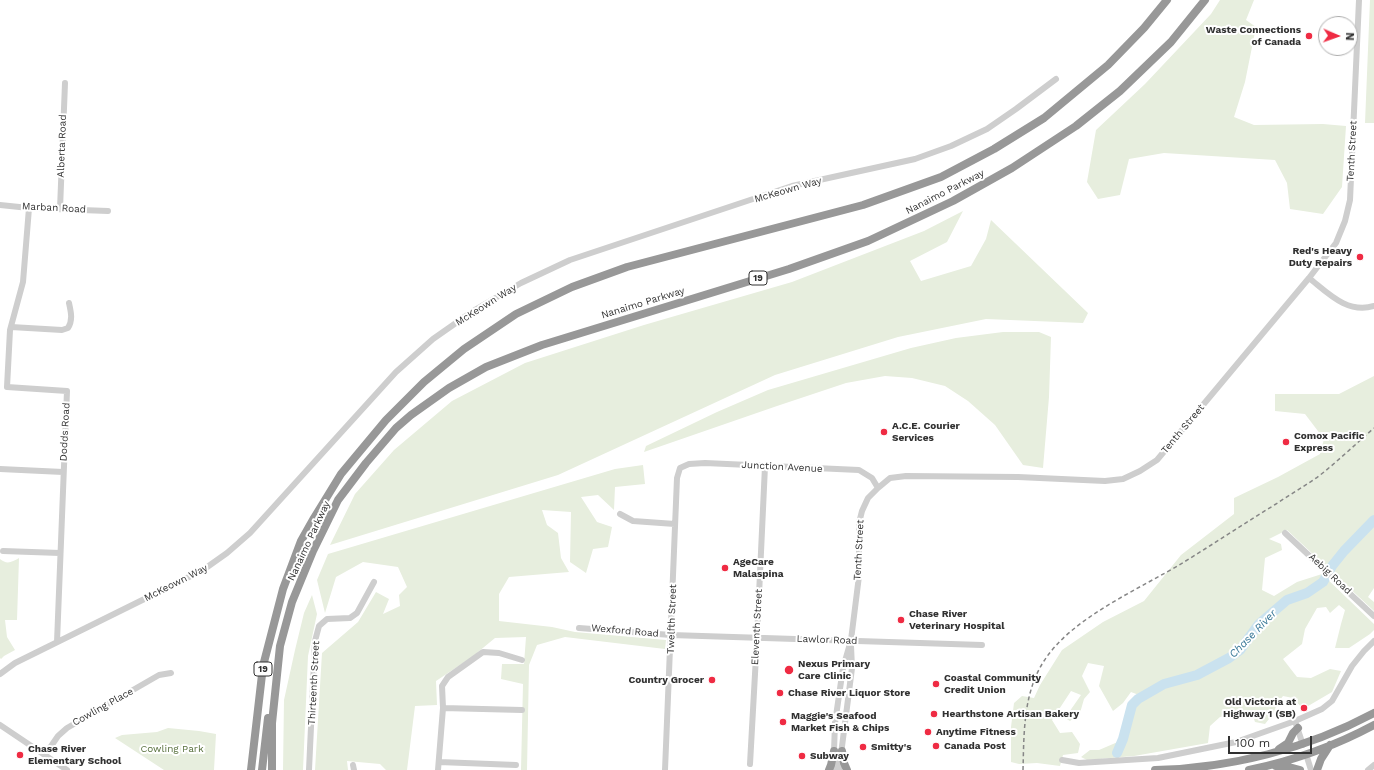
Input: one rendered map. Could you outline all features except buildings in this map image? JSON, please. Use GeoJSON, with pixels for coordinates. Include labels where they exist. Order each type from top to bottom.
{"type":"FeatureCollection","features":[{"type":"Feature","properties":{"kind":"highway","name":"Nanaimo Parkway"},"geometry":{"type":"LineString","coordinates":[[251,770],[263,666],[276,612],[301,541],[341,474],[386,420],[424,382],[464,349],[516,314],[572,287],[627,267],[863,205],[941,177],[994,149],[1044,118],[1108,65],[1144,28],[1167,0]]}},
{"type":"Feature","properties":{"kind":"highway","name":"Nanaimo Parkway"},"geometry":{"type":"LineString","coordinates":[[272,770],[272,724],[280,646],[292,602],[338,500],[366,463],[396,428],[449,388],[486,367],[542,345],[789,269],[868,241],[953,201],[1012,168],[1076,126],[1115,95],[1170,42],[1205,0]]}},
{"type":"Feature","properties":{"kind":"highway"},"geometry":{"type":"LineString","coordinates":[[262,770],[273,681],[280,646]]}},
{"type":"Feature","properties":{"kind":"highway"},"geometry":{"type":"LineString","coordinates":[[1155,770],[1217,765],[1276,752],[1303,744],[1344,728],[1374,713]]}},
{"type":"Feature","properties":{"kind":"highway"},"geometry":{"type":"LineString","coordinates":[[1276,752],[1288,743],[1296,724]]}},
{"type":"Feature","properties":{"kind":"highway"},"geometry":{"type":"LineString","coordinates":[[1249,770],[1269,766],[1331,745],[1374,725]]}},
{"type":"Feature","properties":{"kind":"highway"},"geometry":{"type":"LineString","coordinates":[[1303,744],[1306,754]]}},
{"type":"Feature","properties":{"kind":"highway"},"geometry":{"type":"LineString","coordinates":[[1316,770],[1321,759],[1331,745]]}},
{"type":"Feature","properties":{"kind":"highway"},"geometry":{"type":"LineString","coordinates":[[829,770],[838,751]]}},
{"type":"Feature","properties":{"kind":"highway"},"geometry":{"type":"LineString","coordinates":[[838,751],[847,770]]}},
{"type":"Feature","properties":{"kind":"highway"},"geometry":{"type":"LineString","coordinates":[[1269,766],[1289,767],[1300,770]]}},
{"type":"Feature","properties":{"kind":"street","name":"Tenth Street"},"geometry":{"type":"LineString","coordinates":[[839,770],[835,723],[843,668],[851,640],[859,576],[859,523],[862,511],[868,498],[890,478],[906,476],[1018,477],[1105,481],[1122,479],[1140,471],[1157,460],[1309,278],[1336,243],[1345,221],[1350,200],[1359,0]]}},
{"type":"Feature","properties":{"kind":"street","name":"McKeown Way"},"geometry":{"type":"LineString","coordinates":[[0,674],[10,666],[57,642],[204,570],[227,553],[250,533],[396,372],[433,339],[473,311],[521,283],[570,260],[785,189],[914,159],[951,146],[987,128],[1016,109],[1056,79]]}},
{"type":"Feature","properties":{"kind":"street","name":"Alberta Road"},"geometry":{"type":"LineString","coordinates":[[60,209],[65,83]]}},
{"type":"Feature","properties":{"kind":"street","name":"Marban Road"},"geometry":{"type":"LineString","coordinates":[[0,205],[29,208],[108,211]]}},
{"type":"Feature","properties":{"kind":"street","name":"Dodds Road"},"geometry":{"type":"LineString","coordinates":[[29,208],[23,282],[11,327],[7,387],[67,391],[57,642]]}},
{"type":"Feature","properties":{"kind":"street"},"geometry":{"type":"LineString","coordinates":[[1309,278],[1340,302],[1353,307],[1368,308],[1374,306]]}},
{"type":"Feature","properties":{"kind":"street"},"geometry":{"type":"LineString","coordinates":[[11,327],[62,330],[68,328],[71,323],[69,303]]}},
{"type":"Feature","properties":{"kind":"street","name":"Junction Avenue"},"geometry":{"type":"LineString","coordinates":[[680,468],[689,464],[705,463],[859,470],[872,478],[878,488]]}},
{"type":"Feature","properties":{"kind":"street","name":"Eleventh Street"},"geometry":{"type":"LineString","coordinates":[[750,764],[765,466]]}},
{"type":"Feature","properties":{"kind":"street","name":"Twelfth Street"},"geometry":{"type":"LineString","coordinates":[[665,770],[677,478],[680,468]]}},
{"type":"Feature","properties":{"kind":"street"},"geometry":{"type":"LineString","coordinates":[[0,469],[63,472]]}},
{"type":"Feature","properties":{"kind":"street"},"geometry":{"type":"LineString","coordinates":[[620,514],[632,521],[675,524]]}},
{"type":"Feature","properties":{"kind":"street","name":"Aebig Road"},"geometry":{"type":"LineString","coordinates":[[1286,533],[1374,616]]}},
{"type":"Feature","properties":{"kind":"street"},"geometry":{"type":"LineString","coordinates":[[4,551],[60,553]]}},
{"type":"Feature","properties":{"kind":"street","name":"Thirteenth Street"},"geometry":{"type":"LineString","coordinates":[[309,770],[315,641],[319,626],[327,619],[350,618],[357,613],[374,582]]}},
{"type":"Feature","properties":{"kind":"street","name":"Wexford Road"},"geometry":{"type":"LineString","coordinates":[[579,628],[671,635]]}},
{"type":"Feature","properties":{"kind":"street","name":"Lawlor Road"},"geometry":{"type":"LineString","coordinates":[[671,635],[851,640],[907,644],[982,646]]}},
{"type":"Feature","properties":{"kind":"street"},"geometry":{"type":"LineString","coordinates":[[1062,760],[1079,763],[1158,758],[1236,742],[1296,724],[1322,709],[1332,701],[1352,666],[1374,641]]}},
{"type":"Feature","properties":{"kind":"street"},"geometry":{"type":"LineString","coordinates":[[438,770],[443,708],[442,686],[448,677],[483,652],[499,653],[522,660]]}},
{"type":"Feature","properties":{"kind":"street","name":"Cowling Place"},"geometry":{"type":"LineString","coordinates":[[45,755],[58,736],[67,728],[159,676],[171,673]]}},
{"type":"Feature","properties":{"kind":"street"},"geometry":{"type":"LineString","coordinates":[[443,708],[522,710]]}},
{"type":"Feature","properties":{"kind":"street"},"geometry":{"type":"LineString","coordinates":[[1296,724],[1303,744]]}},
{"type":"Feature","properties":{"kind":"street"},"geometry":{"type":"LineString","coordinates":[[0,725],[67,770]]}},
{"type":"Feature","properties":{"kind":"street","name":"Tenth Street"},"geometry":{"type":"LineString","coordinates":[[835,770],[838,751]]}},
{"type":"Feature","properties":{"kind":"street"},"geometry":{"type":"LineString","coordinates":[[1306,754],[1311,770]]}},
{"type":"Feature","properties":{"kind":"street"},"geometry":{"type":"LineString","coordinates":[[439,762],[516,765]]}},
{"type":"Feature","properties":{"kind":"street"},"geometry":{"type":"LineString","coordinates":[[1368,770],[1374,765]]}},
{"type":"Feature","properties":{"kind":"green space"},"geometry":{"type":"Polygon","coordinates":[[[1220,0],[1254,0],[1246,20],[1256,27],[1245,82],[1234,117],[1254,125],[1323,124],[1346,126],[1342,187],[1323,214],[1290,209],[1287,183],[1275,160],[1164,153],[1129,159],[1120,195],[1098,199],[1087,182],[1096,130],[1145,84],[1211,14],[1220,0]]]}},
{"type":"Feature","properties":{"kind":"green space"},"geometry":{"type":"Polygon","coordinates":[[[1370,0],[1374,0],[1374,123],[1365,123],[1370,0]]]}},
{"type":"Feature","properties":{"kind":"green space"},"geometry":{"type":"Polygon","coordinates":[[[963,211],[947,242],[910,261],[921,281],[971,266],[986,239],[991,220],[1088,313],[1083,323],[986,319],[898,337],[775,375],[558,475],[330,545],[355,494],[394,450],[452,401],[525,363],[644,325],[792,282],[924,231],[963,211]]]}},
{"type":"Feature","properties":{"kind":"green space"},"geometry":{"type":"Polygon","coordinates":[[[1003,332],[1039,332],[1051,337],[1049,397],[1043,468],[1023,465],[995,425],[968,401],[945,386],[912,378],[885,376],[846,383],[644,452],[646,446],[717,412],[768,390],[911,348],[956,338],[1003,332]]]}},
{"type":"Feature","properties":{"kind":"green space"},"geometry":{"type":"Polygon","coordinates":[[[1374,376],[1374,588],[1368,597],[1374,602],[1374,611],[1287,530],[1269,539],[1281,544],[1282,550],[1265,558],[1262,590],[1274,596],[1297,582],[1322,574],[1374,624],[1374,630],[1370,634],[1349,648],[1335,648],[1345,610],[1339,605],[1330,613],[1326,607],[1317,608],[1305,629],[1302,644],[1283,659],[1297,677],[1311,678],[1330,669],[1341,671],[1332,692],[1303,709],[1293,698],[1283,696],[1277,704],[1273,714],[1265,724],[1255,722],[1251,710],[1220,717],[1210,726],[1208,743],[1134,756],[1087,760],[1081,757],[1090,750],[1099,750],[1120,741],[1131,709],[1139,695],[1131,692],[1123,703],[1113,711],[1099,686],[1104,666],[1088,663],[1082,676],[1090,692],[1084,699],[1080,713],[1070,721],[1065,718],[1081,695],[1071,691],[1052,720],[1060,733],[1072,732],[1080,744],[1078,753],[1063,755],[1060,766],[1037,763],[1019,764],[1011,762],[1011,727],[1014,703],[1022,696],[1034,698],[1040,685],[1062,650],[1103,622],[1144,601],[1181,555],[1234,514],[1234,498],[1278,477],[1320,454],[1324,439],[1305,414],[1275,411],[1275,394],[1339,394],[1374,376]]]}},
{"type":"Feature","properties":{"kind":"green space"},"geometry":{"type":"Polygon","coordinates":[[[643,465],[645,484],[615,487],[614,510],[598,495],[581,497],[597,522],[612,527],[608,547],[593,549],[586,573],[570,562],[571,512],[542,510],[547,525],[558,533],[561,558],[569,572],[509,577],[499,594],[499,621],[552,627],[575,632],[666,640],[665,649],[565,637],[537,645],[529,665],[527,770],[521,770],[523,684],[501,679],[502,664],[524,664],[526,637],[495,638],[472,657],[436,681],[437,705],[415,706],[407,770],[386,770],[380,764],[347,761],[348,770],[315,770],[322,653],[358,622],[376,592],[389,599],[383,614],[400,606],[399,595],[407,587],[398,567],[363,562],[336,577],[325,613],[317,580],[328,554],[615,469],[643,465]]]}},
{"type":"Feature","properties":{"kind":"green space"},"geometry":{"type":"Polygon","coordinates":[[[19,558],[17,620],[5,620],[7,637],[15,650],[1,659],[0,559],[7,562],[12,562],[19,558]]]}},
{"type":"Feature","properties":{"kind":"green space"},"geometry":{"type":"Polygon","coordinates":[[[312,595],[317,614],[308,656],[303,770],[283,770],[284,700],[304,613],[312,595]]]}},
{"type":"Feature","properties":{"kind":"green space","name":"Cowling Park"},"geometry":{"type":"Polygon","coordinates":[[[168,728],[216,734],[214,770],[164,770],[115,738],[122,735],[157,732],[168,728]]]}},
{"type":"Feature","properties":{"kind":"waterway","name":"Chase River"},"geometry":{"type":"LineString","coordinates":[[1117,753],[1123,739],[1132,705],[1138,699],[1164,684],[1197,675],[1229,658],[1240,650],[1259,624],[1287,600],[1307,593],[1323,582],[1332,566],[1344,551],[1374,520]]}},
{"type":"Feature","properties":{"kind":"railway"},"geometry":{"type":"LineString","coordinates":[[1023,770],[1028,700],[1037,673],[1056,645],[1089,617],[1184,562],[1312,481],[1374,428]]}},
{"type":"Feature","properties":{"kind":"place","name":"Waste Connections of Canada"},"geometry":{"type":"Point","coordinates":[1309,36]}},
{"type":"Feature","properties":{"kind":"place","name":"Red's Heavy Duty Repairs"},"geometry":{"type":"Point","coordinates":[1360,257]}},
{"type":"Feature","properties":{"kind":"place","name":"A.C.E. Courier Services"},"geometry":{"type":"Point","coordinates":[884,432]}},
{"type":"Feature","properties":{"kind":"place","name":"Comox Pacific Express"},"geometry":{"type":"Point","coordinates":[1286,442]}},
{"type":"Feature","properties":{"kind":"place","name":"AgeCare Malaspina"},"geometry":{"type":"Point","coordinates":[725,568]}},
{"type":"Feature","properties":{"kind":"place","name":"Chase River Veterinary Hospital"},"geometry":{"type":"Point","coordinates":[901,620]}},
{"type":"Feature","properties":{"kind":"place","name":"Nexus Primary Care Clinic"},"geometry":{"type":"Point","coordinates":[789,670]}},
{"type":"Feature","properties":{"kind":"place","name":"Country Grocer"},"geometry":{"type":"Point","coordinates":[712,680]}},
{"type":"Feature","properties":{"kind":"place","name":"Coastal Community Credit Union"},"geometry":{"type":"Point","coordinates":[936,684]}},
{"type":"Feature","properties":{"kind":"place","name":"Chase River Liquor Store"},"geometry":{"type":"Point","coordinates":[780,693]}},
{"type":"Feature","properties":{"kind":"place","name":"Old Victoria at Highway 1 (SB)"},"geometry":{"type":"Point","coordinates":[1304,708]}},
{"type":"Feature","properties":{"kind":"place","name":"Hearthstone Artisan Bakery"},"geometry":{"type":"Point","coordinates":[934,714]}},
{"type":"Feature","properties":{"kind":"place","name":"Maggie's Seafood Market Fish & Chips"},"geometry":{"type":"Point","coordinates":[783,722]}},
{"type":"Feature","properties":{"kind":"place","name":"Anytime Fitness"},"geometry":{"type":"Point","coordinates":[928,732]}},
{"type":"Feature","properties":{"kind":"place","name":"Canada Post"},"geometry":{"type":"Point","coordinates":[936,746]}},
{"type":"Feature","properties":{"kind":"place","name":"Smitty's"},"geometry":{"type":"Point","coordinates":[863,747]}},
{"type":"Feature","properties":{"kind":"place","name":"Chase River Elementary School"},"geometry":{"type":"Point","coordinates":[20,755]}},
{"type":"Feature","properties":{"kind":"place","name":"Subway"},"geometry":{"type":"Point","coordinates":[802,756]}}]}
